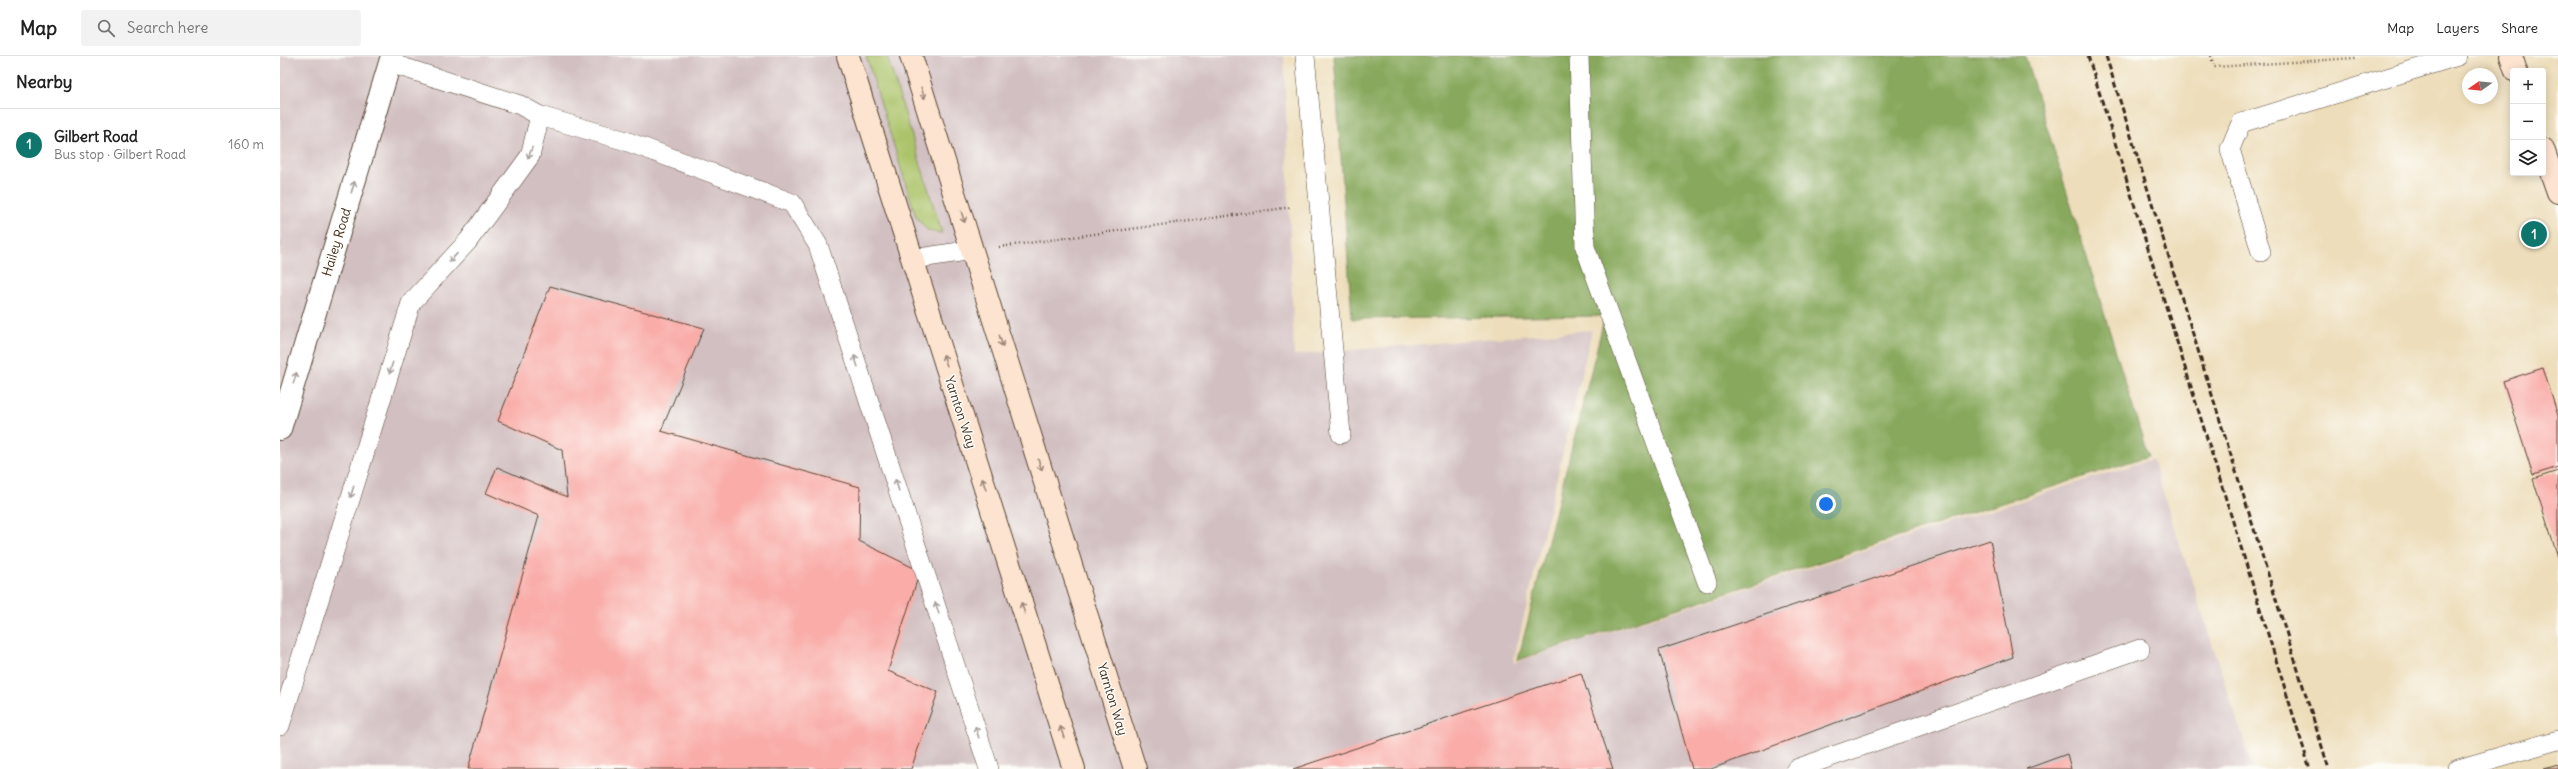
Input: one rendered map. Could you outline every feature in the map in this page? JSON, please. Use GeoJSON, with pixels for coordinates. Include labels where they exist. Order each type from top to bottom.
{"type":"FeatureCollection","features":[{"type":"Feature","properties":{"kind":"street","name":"Yarnton Way"},"geometry":{"type":"LineString","coordinates":[[848,56],[1074,769]]}},
{"type":"Feature","properties":{"kind":"street","name":"Yarnton Way"},"geometry":{"type":"LineString","coordinates":[[911,56],[1135,769]]}},
{"type":"Feature","properties":{"kind":"street"},"geometry":{"type":"LineString","coordinates":[[2511,56],[2515,68]]}},
{"type":"Feature","properties":{"kind":"street","name":"Hailey Road"},"geometry":{"type":"LineString","coordinates":[[280,429],[391,59]]}},
{"type":"Feature","properties":{"kind":"street"},"geometry":{"type":"LineString","coordinates":[[2546,158],[2558,192]]}},
{"type":"Feature","properties":{"kind":"lane"},"geometry":{"type":"LineString","coordinates":[[1305,56],[1341,434]]}},
{"type":"Feature","properties":{"kind":"lane"},"geometry":{"type":"LineString","coordinates":[[1579,56],[1585,247],[1707,582]]}},
{"type":"Feature","properties":{"kind":"lane"},"geometry":{"type":"LineString","coordinates":[[2261,252],[2230,148],[2241,123],[2458,56]]}},
{"type":"Feature","properties":{"kind":"lane"},"geometry":{"type":"LineString","coordinates":[[391,59],[520,105],[540,116],[623,140],[792,203],[818,245],[989,769]]}},
{"type":"Feature","properties":{"kind":"lane"},"geometry":{"type":"LineString","coordinates":[[280,726],[410,303],[468,241],[530,156],[540,116]]}},
{"type":"Feature","properties":{"kind":"lane"},"geometry":{"type":"LineString","coordinates":[[913,259],[973,250]]}},
{"type":"Feature","properties":{"kind":"lane"},"geometry":{"type":"LineString","coordinates":[[1796,769],[2140,649]]}},
{"type":"Feature","properties":{"kind":"lane"},"geometry":{"type":"LineString","coordinates":[[2458,769],[2558,740]]}},
{"type":"Feature","properties":{"kind":"path"},"geometry":{"type":"LineString","coordinates":[[2211,56],[2214,67],[2362,58]]}},
{"type":"Feature","properties":{"kind":"path"},"geometry":{"type":"LineString","coordinates":[[973,250],[1319,203]]}},
{"type":"Feature","properties":{"kind":"shaded area"},"geometry":{"type":"Polygon","coordinates":[[[280,56],[1284,56],[1294,355],[1592,330],[1513,663],[2152,459],[2253,769],[280,769],[280,56]]]}},
{"type":"Feature","properties":{"kind":"green space"},"geometry":{"type":"Polygon","coordinates":[[[866,56],[887,56],[942,233],[928,231],[916,217],[866,56]]]}},
{"type":"Feature","properties":{"kind":"green space"},"geometry":{"type":"Polygon","coordinates":[[[1334,56],[2025,56],[2148,456],[1518,660],[1605,316],[1352,319],[1334,56]]]}},
{"type":"Feature","properties":{"kind":"building"},"geometry":{"type":"Polygon","coordinates":[[[550,286],[704,328],[661,431],[860,487],[859,541],[920,571],[888,671],[938,692],[911,769],[468,769],[539,516],[486,493],[497,467],[567,497],[562,450],[498,421],[550,286]]]}},
{"type":"Feature","properties":{"kind":"building"},"geometry":{"type":"Polygon","coordinates":[[[2543,368],[2558,416],[2558,467],[2533,475],[2503,381],[2543,368]]]}},
{"type":"Feature","properties":{"kind":"building"},"geometry":{"type":"Polygon","coordinates":[[[2558,471],[2558,558],[2533,479],[2558,471]]]}},
{"type":"Feature","properties":{"kind":"building"},"geometry":{"type":"Polygon","coordinates":[[[1990,540],[2013,657],[1711,769],[1692,769],[1659,650],[1990,540]]]}},
{"type":"Feature","properties":{"kind":"building"},"geometry":{"type":"Polygon","coordinates":[[[1581,673],[1613,769],[1293,769],[1581,673]]]}},
{"type":"Feature","properties":{"kind":"building"},"geometry":{"type":"Polygon","coordinates":[[[2067,754],[2071,769],[2026,769],[2067,754]]]}},
{"type":"Feature","properties":{"kind":"building"},"geometry":{"type":"Polygon","coordinates":[[[2558,765],[2558,769],[2544,769],[2558,765]]]}},
{"type":"Feature","properties":{"kind":"railway"},"geometry":{"type":"LineString","coordinates":[[2088,56],[2310,769]]}},
{"type":"Feature","properties":{"kind":"railway"},"geometry":{"type":"LineString","coordinates":[[2106,56],[2329,769]]}},
{"type":"Feature","properties":{"kind":"place","name":"Gilbert Road"},"geometry":{"type":"Point","coordinates":[2534,234]}}]}
